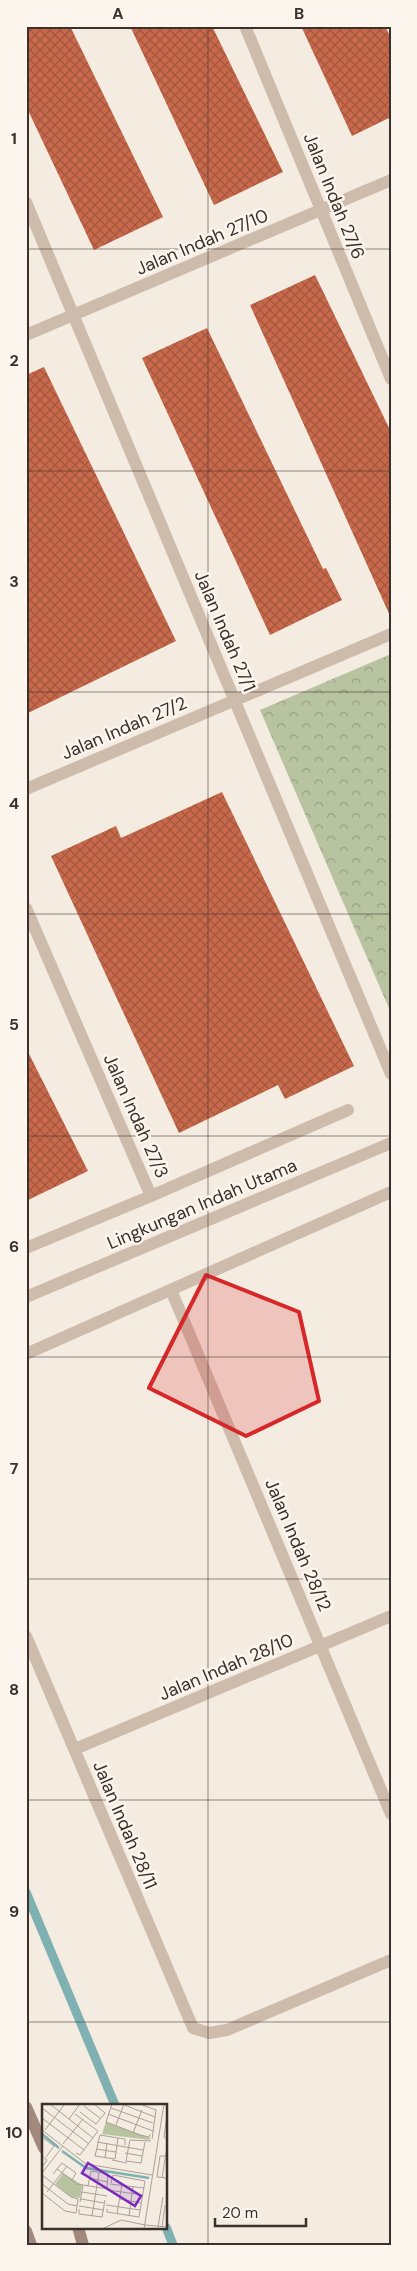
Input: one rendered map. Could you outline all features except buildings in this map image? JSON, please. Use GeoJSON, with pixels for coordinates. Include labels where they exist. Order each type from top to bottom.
{"type":"FeatureCollection","features":[{"type":"Feature","properties":{"kind":"main road"},"geometry":{"type":"LineString","coordinates":[[26,2107],[42,2143]]}},
{"type":"Feature","properties":{"kind":"main road"},"geometry":{"type":"LineString","coordinates":[[78,2228],[83,2245]]}},
{"type":"Feature","properties":{"kind":"main road"},"geometry":{"type":"LineString","coordinates":[[26,2231],[31,2245]]}},
{"type":"Feature","properties":{"kind":"street","name":"Jalan Indah 27/6"},"geometry":{"type":"LineString","coordinates":[[245,26],[391,379]]}},
{"type":"Feature","properties":{"kind":"street","name":"Jalan Indah 27/10"},"geometry":{"type":"LineString","coordinates":[[26,335],[391,180]]}},
{"type":"Feature","properties":{"kind":"street","name":"Jalan Indah 27/1"},"geometry":{"type":"LineString","coordinates":[[26,202],[391,1074]]}},
{"type":"Feature","properties":{"kind":"street","name":"Jalan Indah 27/2"},"geometry":{"type":"LineString","coordinates":[[26,789],[391,634]]}},
{"type":"Feature","properties":{"kind":"street","name":"Jalan Indah 27/3"},"geometry":{"type":"LineString","coordinates":[[26,908],[152,1196],[348,1110]]}},
{"type":"Feature","properties":{"kind":"street","name":"Lingkungan Indah Utama"},"geometry":{"type":"LineString","coordinates":[[26,1298],[391,1142]]}},
{"type":"Feature","properties":{"kind":"street"},"geometry":{"type":"LineString","coordinates":[[26,1354],[391,1192]]}},
{"type":"Feature","properties":{"kind":"street"},"geometry":{"type":"LineString","coordinates":[[26,1248],[152,1196]]}},
{"type":"Feature","properties":{"kind":"street","name":"Jalan Indah 28/12"},"geometry":{"type":"LineString","coordinates":[[171,1290],[322,1645],[391,1814]]}},
{"type":"Feature","properties":{"kind":"street","name":"Jalan Indah 28/10"},"geometry":{"type":"LineString","coordinates":[[74,1749],[391,1616]]}},
{"type":"Feature","properties":{"kind":"street","name":"Jalan Indah 28/11"},"geometry":{"type":"LineString","coordinates":[[26,1636],[184,2013],[193,2028],[209,2033],[227,2030],[391,1960]]}},
{"type":"Feature","properties":{"kind":"highlighted area"},"geometry":{"type":"Polygon","coordinates":[[[206,1275],[299,1312],[319,1401],[246,1436],[149,1388],[206,1275]]]}},
{"type":"Feature","properties":{"kind":"green space"},"geometry":{"type":"Polygon","coordinates":[[[391,654],[391,1013],[260,710],[391,654]]]}},
{"type":"Feature","properties":{"kind":"waterway"},"geometry":{"type":"LineString","coordinates":[[26,1892],[115,2104]]}},
{"type":"Feature","properties":{"kind":"waterway"},"geometry":{"type":"LineString","coordinates":[[166,2228],[173,2245]]}}]}
